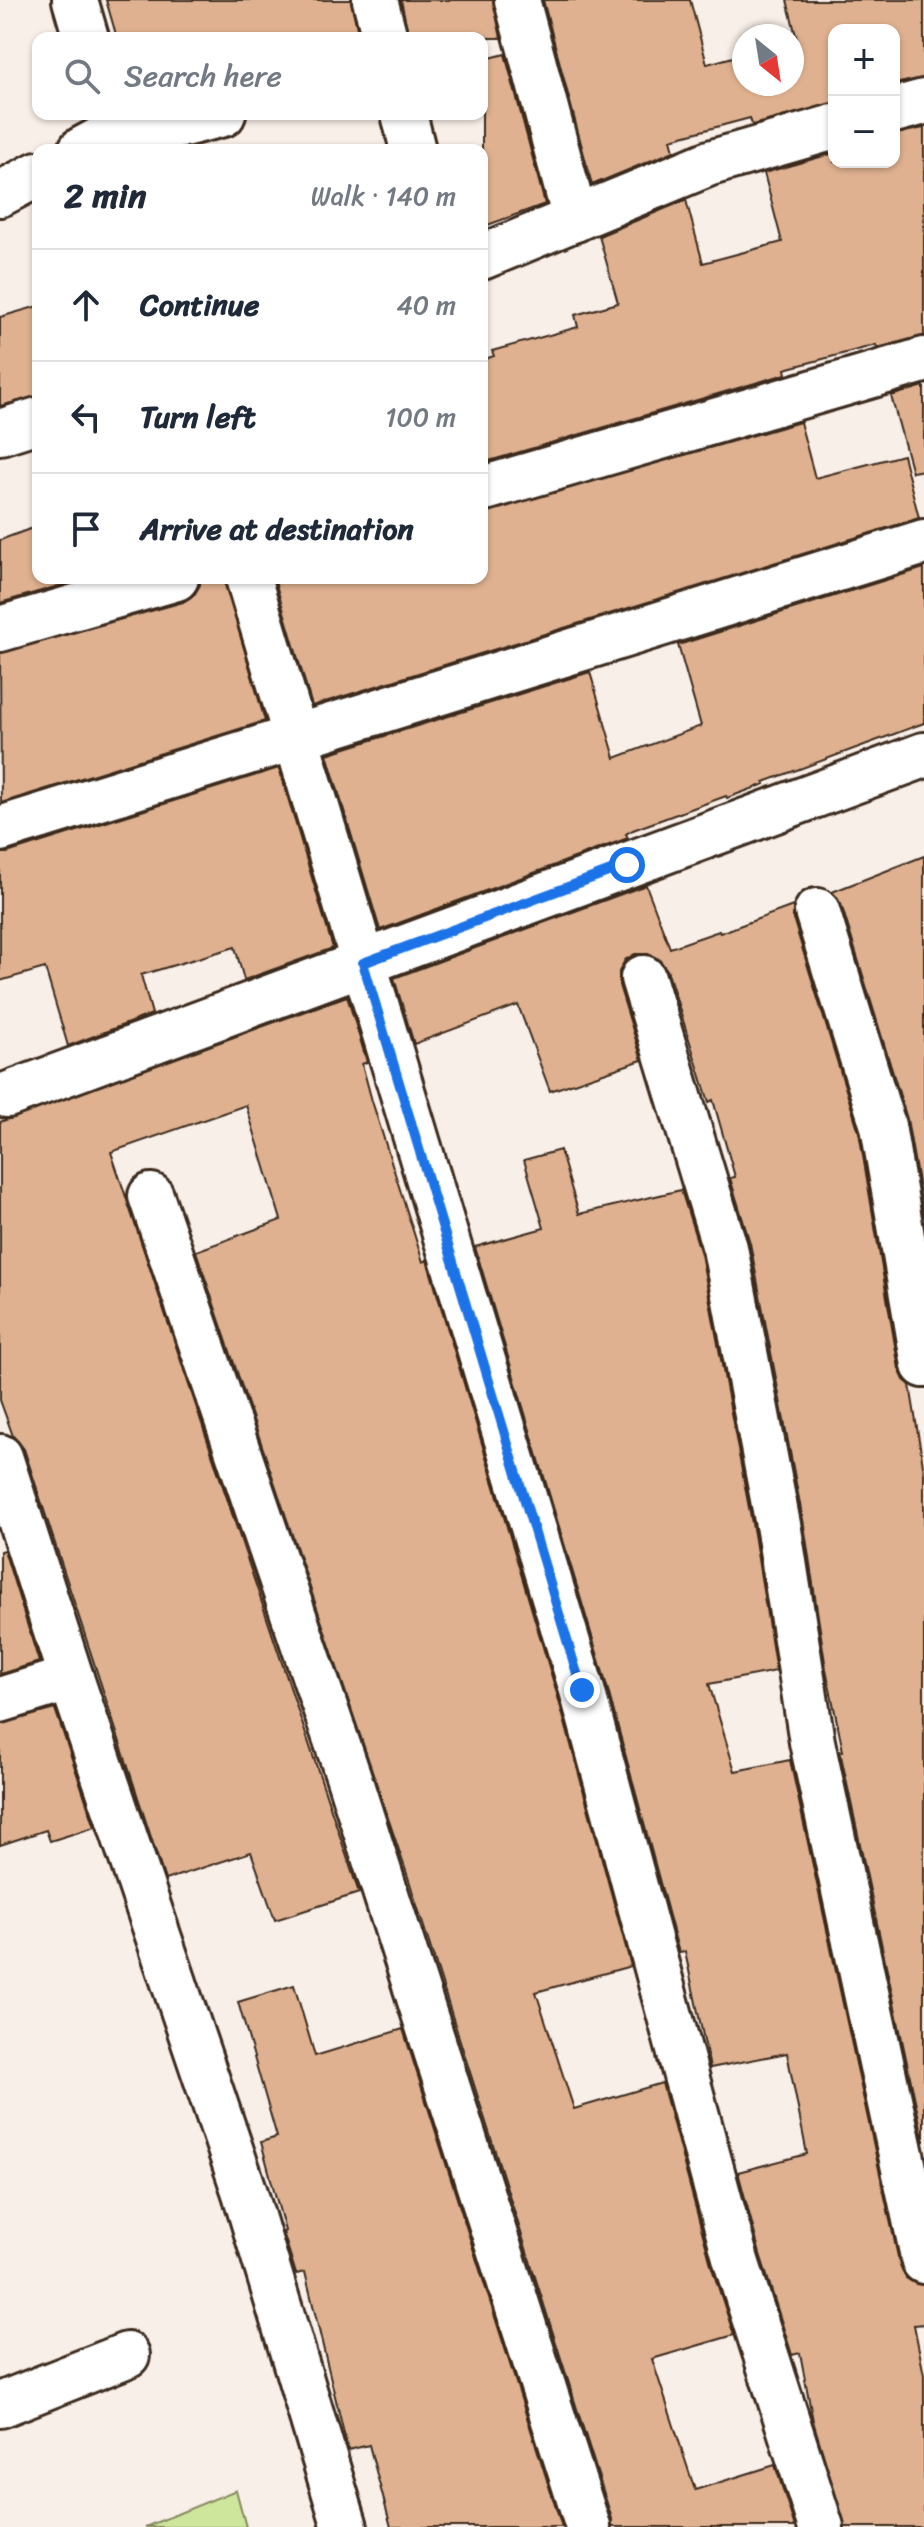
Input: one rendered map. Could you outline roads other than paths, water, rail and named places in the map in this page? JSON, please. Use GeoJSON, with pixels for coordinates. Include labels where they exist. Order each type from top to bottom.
{"type":"FeatureCollection","features":[{"type":"Feature","properties":{"kind":"street"},"geometry":{"type":"LineString","coordinates":[[75,0],[84,32]]}},
{"type":"Feature","properties":{"kind":"street"},"geometry":{"type":"LineString","coordinates":[[375,0],[383,32]]}},
{"type":"Feature","properties":{"kind":"street"},"geometry":{"type":"LineString","coordinates":[[517,0],[575,219]]}},
{"type":"Feature","properties":{"kind":"street"},"geometry":{"type":"LineString","coordinates":[[900,108],[924,102]]}},
{"type":"Feature","properties":{"kind":"street"},"geometry":{"type":"LineString","coordinates":[[108,137],[193,120]]}},
{"type":"Feature","properties":{"kind":"street"},"geometry":{"type":"LineString","coordinates":[[406,120],[412,144]]}},
{"type":"Feature","properties":{"kind":"street"},"geometry":{"type":"LineString","coordinates":[[488,255],[710,163],[828,129]]}},
{"type":"Feature","properties":{"kind":"street"},"geometry":{"type":"LineString","coordinates":[[0,194],[32,177]]}},
{"type":"Feature","properties":{"kind":"street"},"geometry":{"type":"LineString","coordinates":[[488,487],[924,360]]}},
{"type":"Feature","properties":{"kind":"street"},"geometry":{"type":"LineString","coordinates":[[0,432],[32,422]]}},
{"type":"Feature","properties":{"kind":"street"},"geometry":{"type":"LineString","coordinates":[[0,829],[924,542]]}},
{"type":"Feature","properties":{"kind":"street"},"geometry":{"type":"LineString","coordinates":[[0,629],[155,584]]}},
{"type":"Feature","properties":{"kind":"street"},"geometry":{"type":"LineString","coordinates":[[250,584],[582,1690],[736,2261],[821,2527]]}},
{"type":"Feature","properties":{"kind":"street"},"geometry":{"type":"LineString","coordinates":[[7,1095],[924,755]]}},
{"type":"Feature","properties":{"kind":"street"},"geometry":{"type":"LineString","coordinates":[[817,911],[883,1126],[924,1365]]}},
{"type":"Feature","properties":{"kind":"street"},"geometry":{"type":"LineString","coordinates":[[643,978],[725,1248],[779,1530],[812,1742],[924,2261]]}},
{"type":"Feature","properties":{"kind":"street"},"geometry":{"type":"LineString","coordinates":[[151,1196],[348,1775],[588,2527]]}},
{"type":"Feature","properties":{"kind":"street"},"geometry":{"type":"LineString","coordinates":[[0,1457],[71,1678],[245,2193],[345,2527]]}},
{"type":"Feature","properties":{"kind":"street"},"geometry":{"type":"LineString","coordinates":[[0,1700],[71,1678]]}},
{"type":"Feature","properties":{"kind":"street"},"geometry":{"type":"LineString","coordinates":[[0,2405],[127,2355]]}}]}
